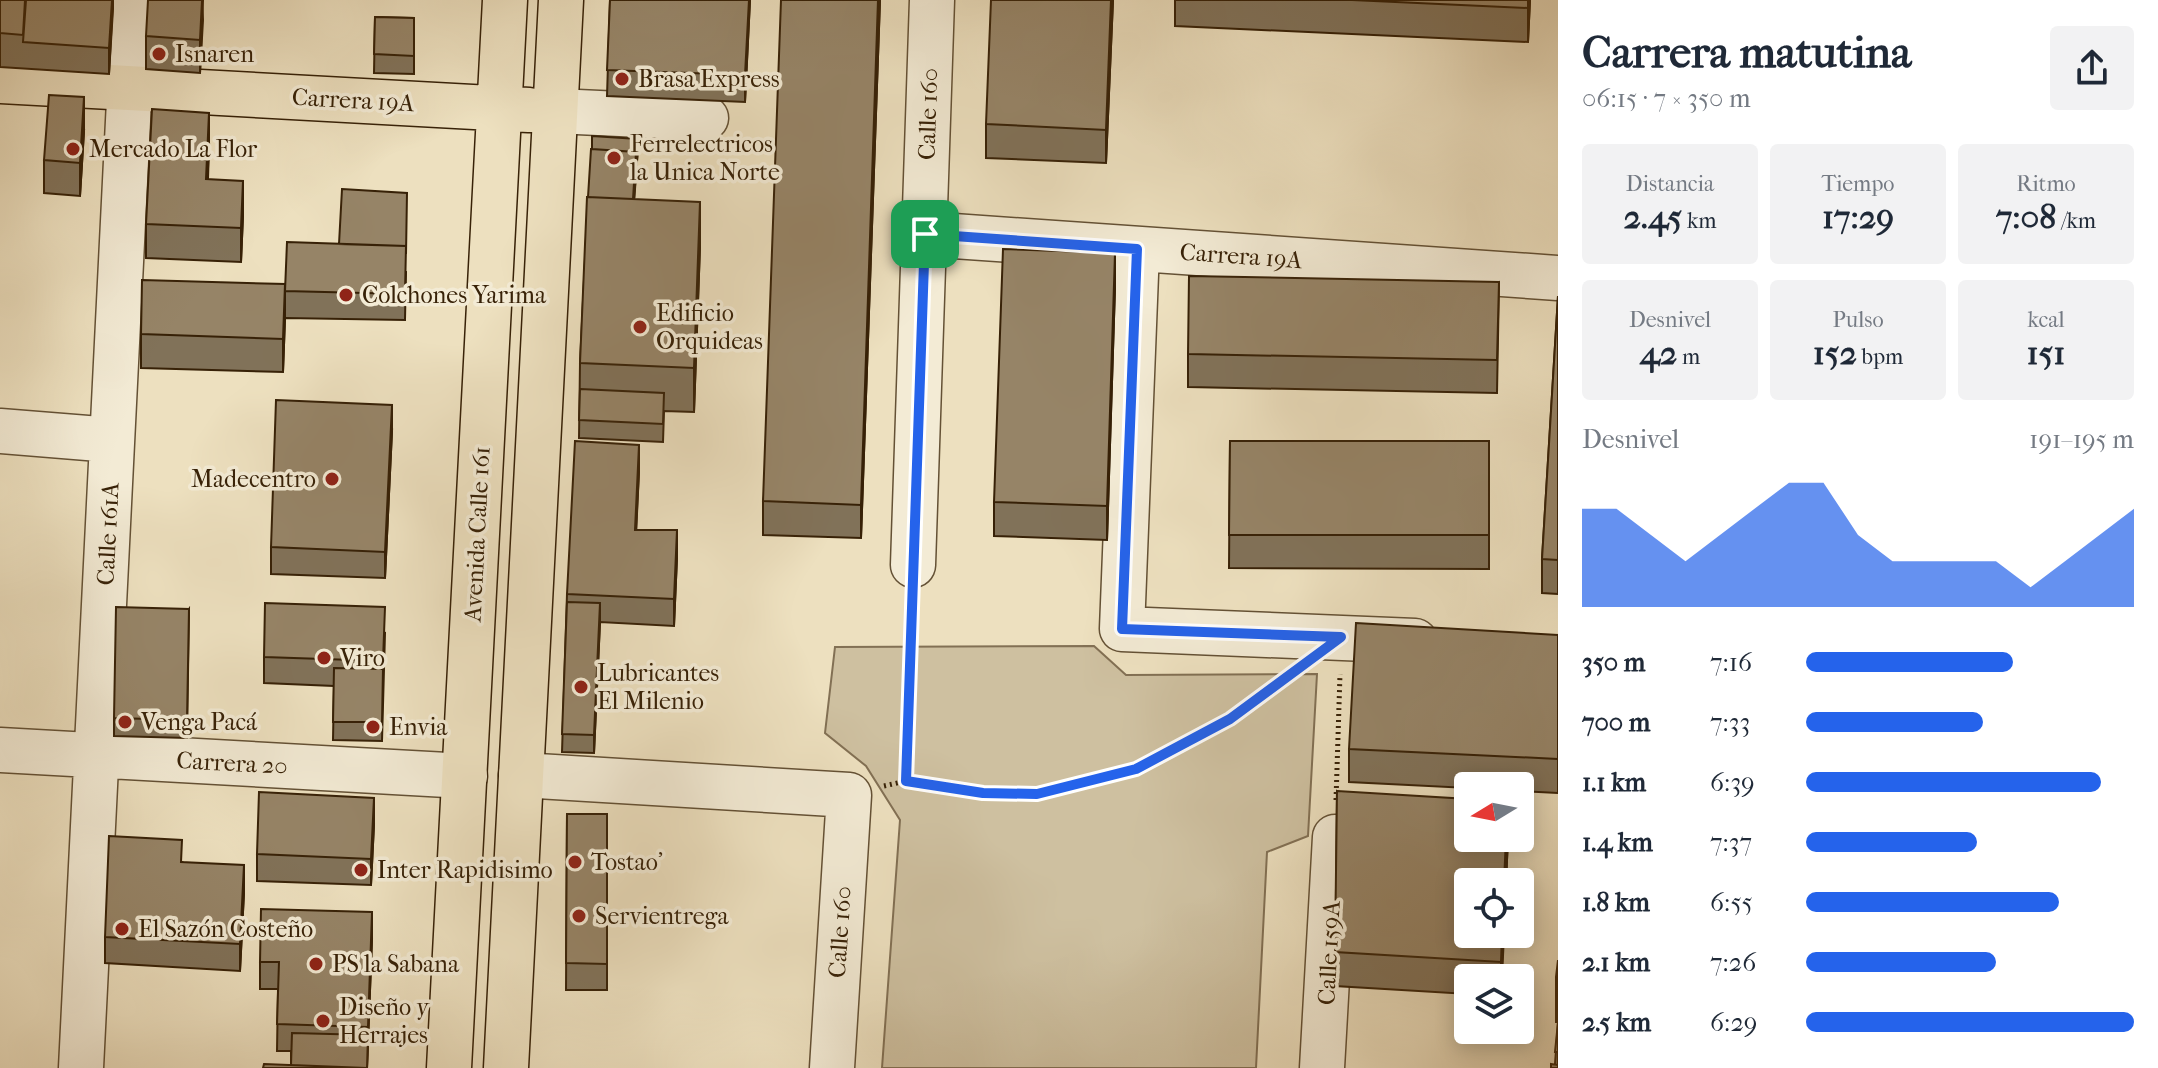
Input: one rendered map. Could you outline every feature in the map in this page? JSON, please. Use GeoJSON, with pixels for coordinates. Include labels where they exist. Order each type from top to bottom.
{"type":"FeatureCollection","features":[{"type":"Feature","properties":{"kind":"main road","name":"Avenida Calle 161"},"geometry":{"type":"LineString","coordinates":[[449,1068],[505,0]]}},
{"type":"Feature","properties":{"kind":"main road"},"geometry":{"type":"LineString","coordinates":[[506,1068],[561,0]]}},
{"type":"Feature","properties":{"kind":"main road","name":"Carrera 19A"},"geometry":{"type":"LineString","coordinates":[[0,81],[556,111]]}},
{"type":"Feature","properties":{"kind":"street","name":"Calle 161A"},"geometry":{"type":"LineString","coordinates":[[81,1068],[134,0]]}},
{"type":"Feature","properties":{"kind":"street","name":"Calle 160"},"geometry":{"type":"LineString","coordinates":[[913,565],[932,0]]}},
{"type":"Feature","properties":{"kind":"street","name":"Carrera 19A"},"geometry":{"type":"LineString","coordinates":[[556,111],[706,118]]}},
{"type":"Feature","properties":{"kind":"street","name":"Carrera 19A"},"geometry":{"type":"LineString","coordinates":[[925,234],[1558,278]]}},
{"type":"Feature","properties":{"kind":"street"},"geometry":{"type":"LineString","coordinates":[[1137,249],[1122,629],[1449,642]]}},
{"type":"Feature","properties":{"kind":"street"},"geometry":{"type":"LineString","coordinates":[[0,431],[112,440]]}},
{"type":"Feature","properties":{"kind":"street","name":"Carrera 20"},"geometry":{"type":"LineString","coordinates":[[0,750],[465,776]]}},
{"type":"Feature","properties":{"kind":"street"},"geometry":{"type":"LineString","coordinates":[[521,775],[849,795]]}},
{"type":"Feature","properties":{"kind":"street","name":"Calle 160"},"geometry":{"type":"LineString","coordinates":[[832,1068],[849,795]]}},
{"type":"Feature","properties":{"kind":"street","name":"Calle 159A"},"geometry":{"type":"LineString","coordinates":[[1322,1068],[1335,837]]}},
{"type":"Feature","properties":{"kind":"path"},"geometry":{"type":"LineString","coordinates":[[906,781],[913,565]]}},
{"type":"Feature","properties":{"kind":"path"},"geometry":{"type":"LineString","coordinates":[[1335,837],[1341,637]]}},
{"type":"Feature","properties":{"kind":"path"},"geometry":{"type":"LineString","coordinates":[[849,795],[906,781],[983,793],[1037,794],[1136,769],[1230,719],[1291,674]]}},
{"type":"Feature","properties":{"kind":"shaded area"},"geometry":{"type":"Polygon","coordinates":[[[1094,646],[1126,675],[1317,674],[1308,836],[1267,852],[1256,1068],[882,1068],[900,820],[866,766],[825,733],[835,647],[1094,646]]]}},
{"type":"Feature","properties":{"kind":"building"},"geometry":{"type":"Polygon","coordinates":[[[0,0],[25,0],[23,35],[0,33],[0,0]]]}},
{"type":"Feature","properties":{"kind":"building"},"geometry":{"type":"Polygon","coordinates":[[[26,0],[112,0],[109,48],[23,42],[26,0]]]}},
{"type":"Feature","properties":{"kind":"building"},"geometry":{"type":"Polygon","coordinates":[[[148,0],[202,0],[200,40],[146,36],[148,0]]]}},
{"type":"Feature","properties":{"kind":"building"},"geometry":{"type":"Polygon","coordinates":[[[610,0],[749,0],[745,75],[607,70],[610,0]]]}},
{"type":"Feature","properties":{"kind":"building"},"geometry":{"type":"Polygon","coordinates":[[[781,0],[878,0],[861,505],[763,501],[781,0]]]}},
{"type":"Feature","properties":{"kind":"building"},"geometry":{"type":"Polygon","coordinates":[[[991,0],[1111,0],[1106,130],[986,124],[991,0]]]}},
{"type":"Feature","properties":{"kind":"building"},"geometry":{"type":"Polygon","coordinates":[[[1352,0],[1528,0],[1528,8],[1352,0]]]}},
{"type":"Feature","properties":{"kind":"building"},"geometry":{"type":"Polygon","coordinates":[[[375,17],[414,18],[414,56],[374,54],[375,17]]]}},
{"type":"Feature","properties":{"kind":"building"},"geometry":{"type":"Polygon","coordinates":[[[49,95],[84,97],[80,163],[44,160],[49,95]]]}},
{"type":"Feature","properties":{"kind":"building"},"geometry":{"type":"Polygon","coordinates":[[[152,109],[209,113],[206,179],[243,181],[241,228],[146,224],[152,109]]]}},
{"type":"Feature","properties":{"kind":"building"},"geometry":{"type":"Polygon","coordinates":[[[592,136],[638,139],[636,161],[636,152],[592,149],[592,136]]]}},
{"type":"Feature","properties":{"kind":"building"},"geometry":{"type":"Polygon","coordinates":[[[591,149],[636,152],[633,199],[588,197],[591,149]]]}},
{"type":"Feature","properties":{"kind":"building"},"geometry":{"type":"Polygon","coordinates":[[[342,189],[407,193],[406,254],[406,246],[339,244],[342,189]]]}},
{"type":"Feature","properties":{"kind":"building","name":"Edificio Orquideas"},"geometry":{"type":"Polygon","coordinates":[[[587,197],[700,202],[694,368],[580,363],[587,197]]]}},
{"type":"Feature","properties":{"kind":"building"},"geometry":{"type":"Polygon","coordinates":[[[287,242],[406,246],[405,294],[285,291],[287,242]]]}},
{"type":"Feature","properties":{"kind":"building"},"geometry":{"type":"Polygon","coordinates":[[[1003,249],[1115,253],[1107,506],[994,502],[1003,249]]]}},
{"type":"Feature","properties":{"kind":"building"},"geometry":{"type":"Polygon","coordinates":[[[1189,276],[1499,282],[1497,360],[1188,354],[1189,276]]]}},
{"type":"Feature","properties":{"kind":"building"},"geometry":{"type":"Polygon","coordinates":[[[142,280],[285,284],[283,339],[141,334],[142,280]]]}},
{"type":"Feature","properties":{"kind":"building"},"geometry":{"type":"Polygon","coordinates":[[[1558,296],[1558,560],[1542,559],[1558,296]]]}},
{"type":"Feature","properties":{"kind":"building"},"geometry":{"type":"Polygon","coordinates":[[[580,389],[664,393],[663,424],[579,420],[580,389]]]}},
{"type":"Feature","properties":{"kind":"building","name":"Madecentro"},"geometry":{"type":"Polygon","coordinates":[[[276,400],[392,405],[385,552],[271,547],[276,400]]]}},
{"type":"Feature","properties":{"kind":"building"},"geometry":{"type":"Polygon","coordinates":[[[575,441],[639,445],[635,530],[677,530],[674,599],[567,594],[575,441]]]}},
{"type":"Feature","properties":{"kind":"building"},"geometry":{"type":"Polygon","coordinates":[[[1230,441],[1489,441],[1489,535],[1229,535],[1230,441]]]}},
{"type":"Feature","properties":{"kind":"building","name":"Lubricantes El Milenio"},"geometry":{"type":"Polygon","coordinates":[[[567,602],[600,603],[594,735],[562,734],[567,602]]]}},
{"type":"Feature","properties":{"kind":"building"},"geometry":{"type":"Polygon","coordinates":[[[265,603],[385,607],[383,661],[264,657],[265,603]]]}},
{"type":"Feature","properties":{"kind":"building"},"geometry":{"type":"Polygon","coordinates":[[[116,607],[189,609],[187,720],[114,718],[116,607]]]}},
{"type":"Feature","properties":{"kind":"building"},"geometry":{"type":"Polygon","coordinates":[[[1356,623],[1558,635],[1558,759],[1349,749],[1356,623]]]}},
{"type":"Feature","properties":{"kind":"building"},"geometry":{"type":"Polygon","coordinates":[[[334,668],[383,669],[382,722],[333,722],[334,668]]]}},
{"type":"Feature","properties":{"kind":"building"},"geometry":{"type":"Polygon","coordinates":[[[1337,791],[1454,798],[1454,852],[1505,852],[1505,868],[1454,868],[1454,948],[1502,948],[1501,962],[1335,952],[1337,791]]]}},
{"type":"Feature","properties":{"kind":"building"},"geometry":{"type":"Polygon","coordinates":[[[259,792],[374,798],[371,859],[257,854],[259,792]]]}},
{"type":"Feature","properties":{"kind":"building"},"geometry":{"type":"Polygon","coordinates":[[[567,814],[607,814],[607,964],[566,963],[567,814]]]}},
{"type":"Feature","properties":{"kind":"building"},"geometry":{"type":"Polygon","coordinates":[[[109,836],[182,840],[181,862],[244,865],[240,944],[105,937],[109,836]]]}},
{"type":"Feature","properties":{"kind":"building"},"geometry":{"type":"Polygon","coordinates":[[[261,909],[372,912],[368,1027],[277,1024],[279,962],[260,962],[261,909]]]}},
{"type":"Feature","properties":{"kind":"building"},"geometry":{"type":"Polygon","coordinates":[[[1558,1022],[1558,1052],[1555,1052],[1558,1022]]]}},
{"type":"Feature","properties":{"kind":"building"},"geometry":{"type":"Polygon","coordinates":[[[292,1033],[368,1035],[367,1068],[291,1065],[292,1033]]]}},
{"type":"Feature","properties":{"kind":"building"},"geometry":{"type":"Polygon","coordinates":[[[264,1064],[365,1068],[263,1068],[264,1064]]]}},
{"type":"Feature","properties":{"kind":"place","name":"Isnaren"},"geometry":{"type":"Point","coordinates":[159,54]}},
{"type":"Feature","properties":{"kind":"place","name":"Brasa Express"},"geometry":{"type":"Point","coordinates":[622,79]}},
{"type":"Feature","properties":{"kind":"place","name":"Mercado La Flor"},"geometry":{"type":"Point","coordinates":[73,149]}},
{"type":"Feature","properties":{"kind":"place","name":"Ferrelectricos la Unica Norte"},"geometry":{"type":"Point","coordinates":[614,158]}},
{"type":"Feature","properties":{"kind":"place","name":"Colchones Yarima"},"geometry":{"type":"Point","coordinates":[346,295]}},
{"type":"Feature","properties":{"kind":"place","name":"Edificio Orquideas"},"geometry":{"type":"Point","coordinates":[640,327]}},
{"type":"Feature","properties":{"kind":"place","name":"Madecentro"},"geometry":{"type":"Point","coordinates":[332,479]}},
{"type":"Feature","properties":{"kind":"place","name":"Viro"},"geometry":{"type":"Point","coordinates":[324,658]}},
{"type":"Feature","properties":{"kind":"place","name":"Lubricantes El Milenio"},"geometry":{"type":"Point","coordinates":[581,687]}},
{"type":"Feature","properties":{"kind":"place","name":"Venga Pacá"},"geometry":{"type":"Point","coordinates":[125,722]}},
{"type":"Feature","properties":{"kind":"place","name":"Envia"},"geometry":{"type":"Point","coordinates":[373,727]}},
{"type":"Feature","properties":{"kind":"place","name":"Tostao’"},"geometry":{"type":"Point","coordinates":[575,862]}},
{"type":"Feature","properties":{"kind":"place","name":"Inter Rapidisimo"},"geometry":{"type":"Point","coordinates":[361,870]}},
{"type":"Feature","properties":{"kind":"place","name":"Servientrega"},"geometry":{"type":"Point","coordinates":[579,916]}},
{"type":"Feature","properties":{"kind":"place","name":"El Sazón Costeño"},"geometry":{"type":"Point","coordinates":[122,929]}},
{"type":"Feature","properties":{"kind":"place","name":"PS la Sabana"},"geometry":{"type":"Point","coordinates":[316,964]}},
{"type":"Feature","properties":{"kind":"place","name":"Diseño y Herrajes"},"geometry":{"type":"Point","coordinates":[323,1021]}},
{"type":"Feature","properties":{"kind":"route"},"geometry":{"type":"LineString","coordinates":[[925,234],[1137,249],[1122,629],[1341,637],[1230,719],[1136,769],[1037,794],[983,793],[906,781],[925,234]]}}]}
